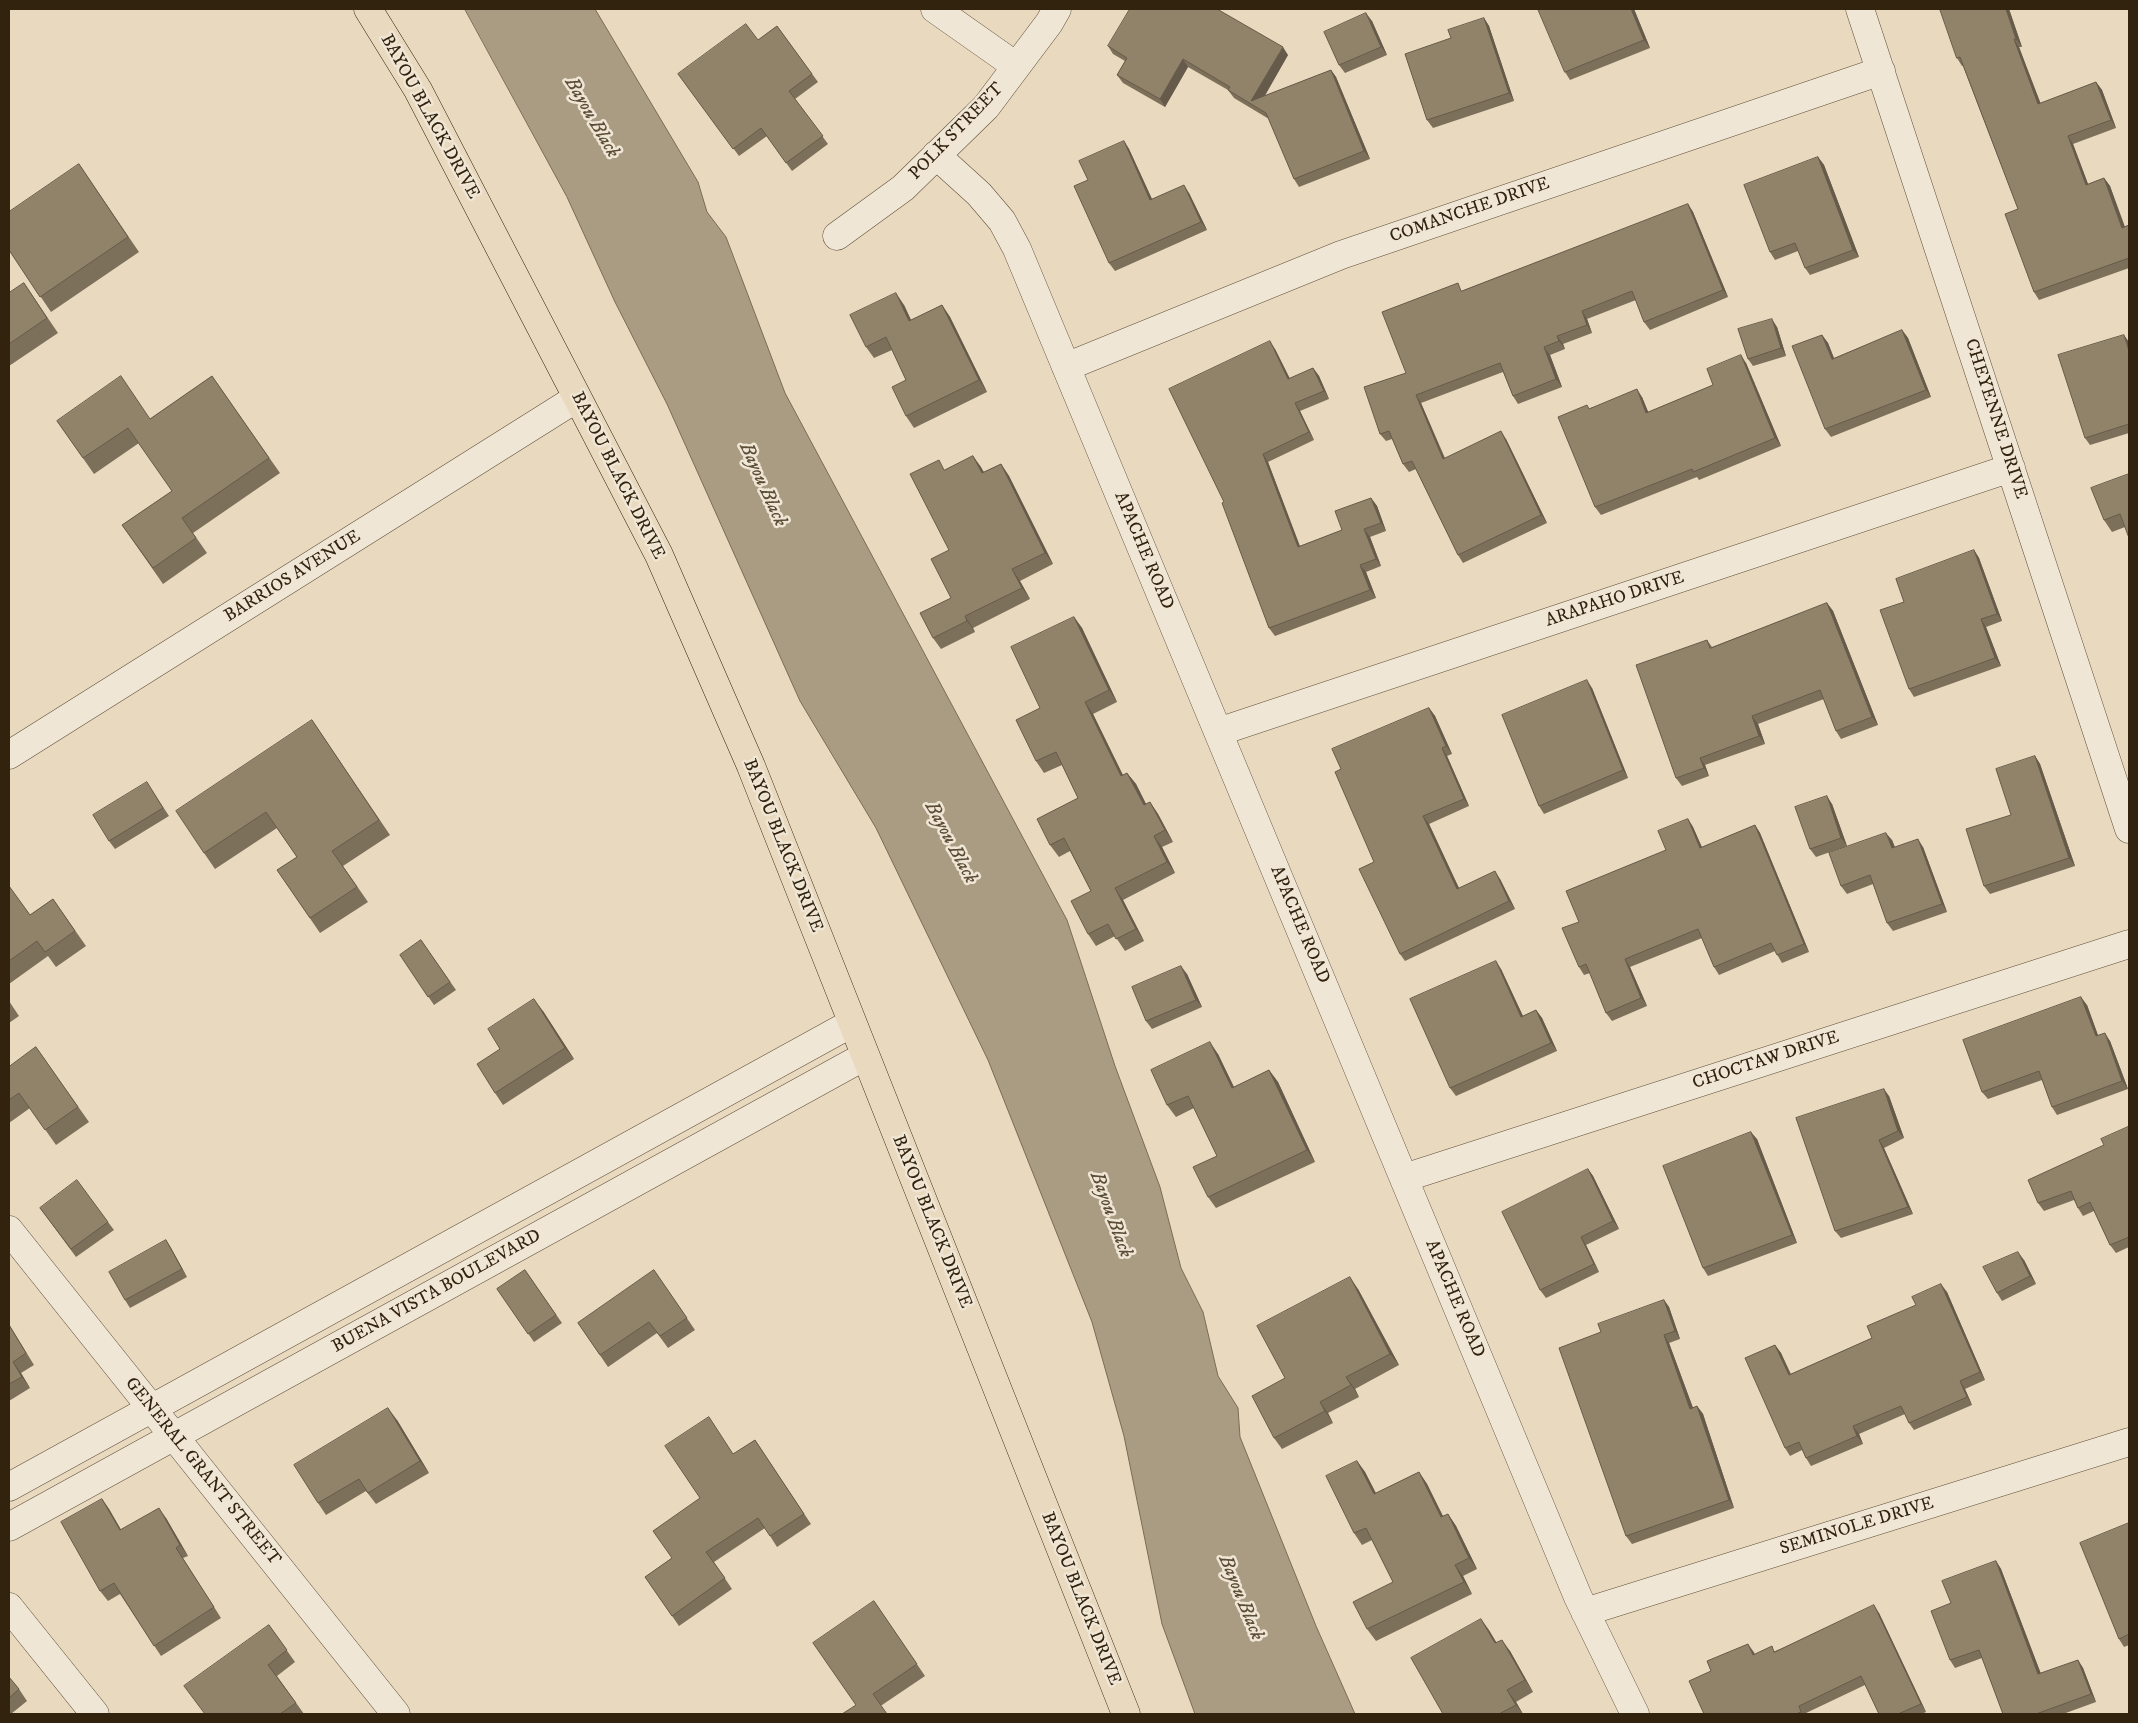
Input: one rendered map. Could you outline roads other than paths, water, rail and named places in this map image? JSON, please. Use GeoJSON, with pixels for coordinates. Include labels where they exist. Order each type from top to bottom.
{"type":"FeatureCollection","features":[{"type":"Feature","properties":{"kind":"main road","name":"BAYOU BLACK DRIVE"},"geometry":{"type":"LineString","coordinates":[[368,9],[418,90],[662,564],[750,766],[1126,1714]]}},
{"type":"Feature","properties":{"kind":"street"},"geometry":{"type":"LineString","coordinates":[[935,9],[1016,66]]}},
{"type":"Feature","properties":{"kind":"street","name":"POLK STREET"},"geometry":{"type":"LineString","coordinates":[[837,236],[903,188],[986,107],[1057,9]]}},
{"type":"Feature","properties":{"kind":"street","name":"CHEYENNE DRIVE"},"geometry":{"type":"LineString","coordinates":[[1860,9],[2129,829]]}},
{"type":"Feature","properties":{"kind":"street","name":"COMANCHE DRIVE"},"geometry":{"type":"LineString","coordinates":[[1066,367],[1341,254],[1881,71]]}},
{"type":"Feature","properties":{"kind":"street","name":"APACHE ROAD"},"geometry":{"type":"LineString","coordinates":[[936,155],[979,194],[1002,221],[1017,249],[1585,1612],[1635,1714]]}},
{"type":"Feature","properties":{"kind":"street","name":"BARRIOS AVENUE"},"geometry":{"type":"LineString","coordinates":[[9,755],[577,398]]}},
{"type":"Feature","properties":{"kind":"street","name":"ARAPAHO DRIVE"},"geometry":{"type":"LineString","coordinates":[[1218,732],[2011,468]]}},
{"type":"Feature","properties":{"kind":"street","name":"CHOCTAW DRIVE"},"geometry":{"type":"LineString","coordinates":[[1404,1178],[2129,944]]}},
{"type":"Feature","properties":{"kind":"street","name":"BUENA VISTA BOULEVARD"},"geometry":{"type":"LineString","coordinates":[[9,1487],[852,1023]]}},
{"type":"Feature","properties":{"kind":"street","name":"BUENA VISTA BOULEVARD"},"geometry":{"type":"LineString","coordinates":[[9,1527],[865,1056]]}},
{"type":"Feature","properties":{"kind":"street","name":"GENERAL GRANT STREET"},"geometry":{"type":"LineString","coordinates":[[9,1230],[396,1714]]}},
{"type":"Feature","properties":{"kind":"street","name":"SEMINOLE DRIVE"},"geometry":{"type":"LineString","coordinates":[[1585,1612],[2129,1442]]}},
{"type":"Feature","properties":{"kind":"street"},"geometry":{"type":"LineString","coordinates":[[9,1607],[95,1714]]}},
{"type":"Feature","properties":{"kind":"water","name":"Bayou Black"},"geometry":{"type":"Polygon","coordinates":[[[465,9],[595,9],[698,182],[707,212],[726,237],[785,393],[1067,920],[1115,1066],[1160,1187],[1181,1268],[1203,1312],[1218,1376],[1238,1408],[1240,1437],[1316,1626],[1355,1714],[1195,1714],[1162,1624],[1124,1436],[1092,1322],[988,1060],[876,828],[800,701],[667,404],[615,302],[567,197],[465,9]]]}}]}
